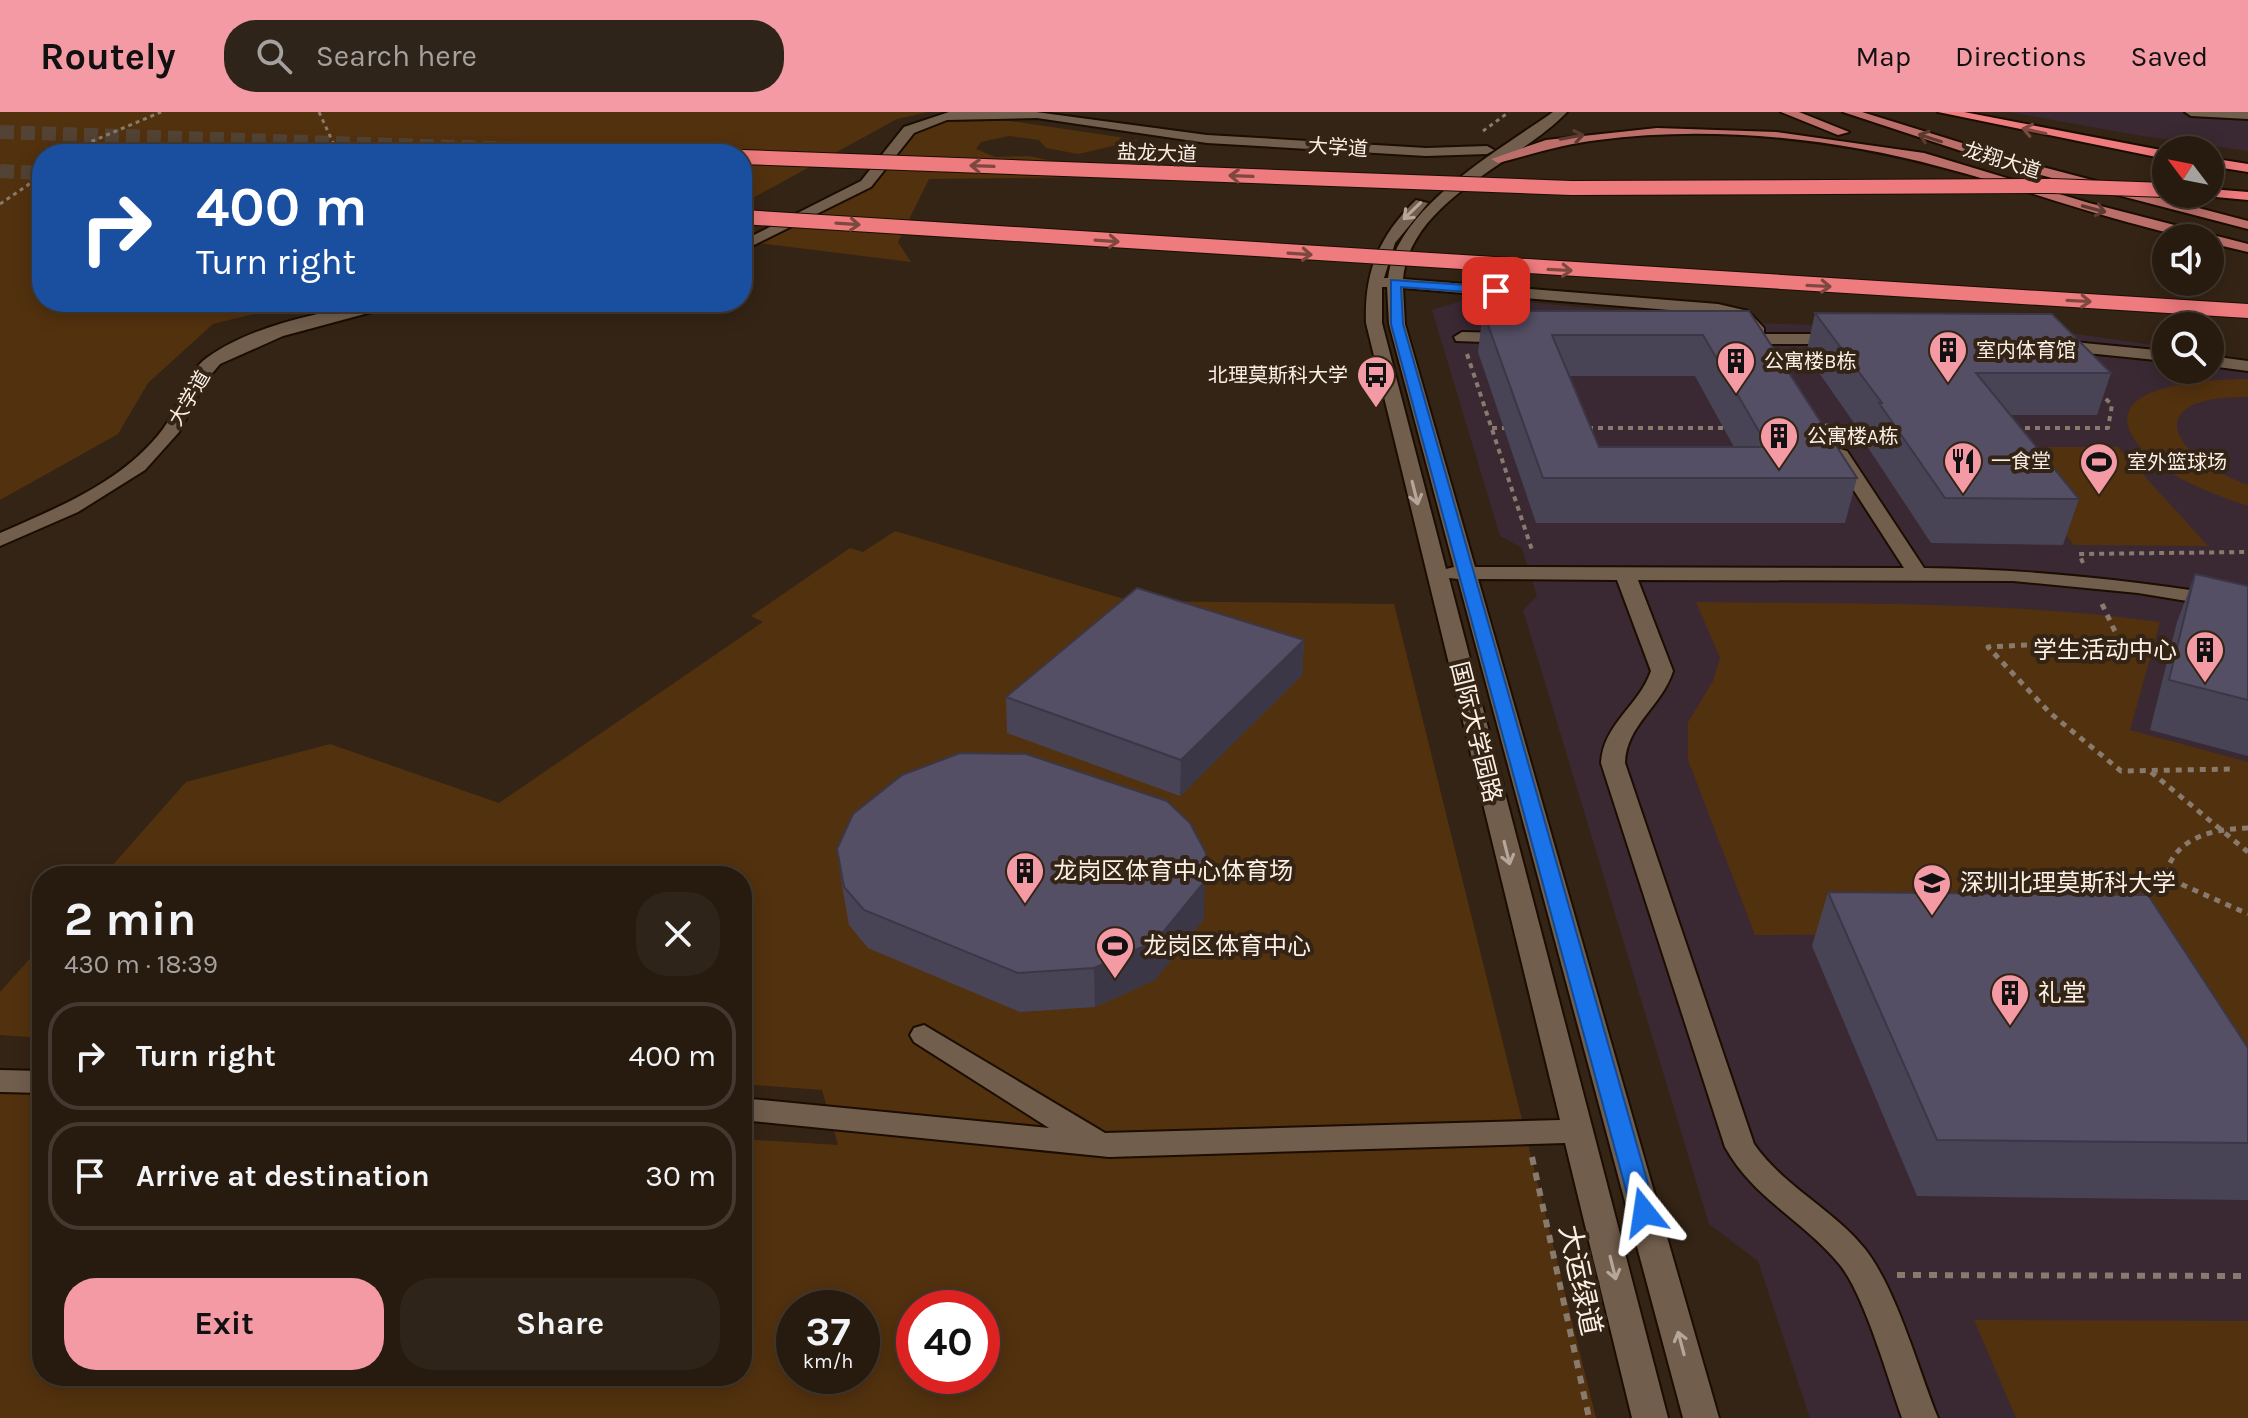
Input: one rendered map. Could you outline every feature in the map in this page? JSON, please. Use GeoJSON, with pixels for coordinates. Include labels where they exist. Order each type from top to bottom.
{"type":"FeatureCollection","features":[{"type":"Feature","properties":{"kind":"highway"},"geometry":{"type":"LineString","coordinates":[[1944,112],[2152,152]]}},
{"type":"Feature","properties":{"kind":"highway","name":"盐龙大道"},"geometry":{"type":"LineString","coordinates":[[752,157],[1571,188],[2052,186],[2152,190]]}},
{"type":"Feature","properties":{"kind":"highway"},"geometry":{"type":"LineString","coordinates":[[2224,164],[2248,168]]}},
{"type":"Feature","properties":{"kind":"highway"},"geometry":{"type":"LineString","coordinates":[[1304,178],[2068,175],[2152,178]]}},
{"type":"Feature","properties":{"kind":"highway"},"geometry":{"type":"LineString","coordinates":[[2224,182],[2248,183]]}},
{"type":"Feature","properties":{"kind":"highway"},"geometry":{"type":"LineString","coordinates":[[2224,194],[2248,196]]}},
{"type":"Feature","properties":{"kind":"highway"},"geometry":{"type":"LineString","coordinates":[[752,218],[2248,311]]}},
{"type":"Feature","properties":{"kind":"main road","name":"龙翔大道"},"geometry":{"type":"LineString","coordinates":[[1787,112],[1939,162],[2154,224]]}},
{"type":"Feature","properties":{"kind":"main road","name":"龙翔大道"},"geometry":{"type":"LineString","coordinates":[[1849,112],[2015,164],[2248,225]]}},
{"type":"Feature","properties":{"kind":"main road"},"geometry":{"type":"LineString","coordinates":[[1492,154],[1568,138],[1665,128],[1798,137],[1939,162]]}},
{"type":"Feature","properties":{"kind":"main road","name":"龙翔大道"},"geometry":{"type":"LineString","coordinates":[[2224,242],[2248,248]]}},
{"type":"Feature","properties":{"kind":"street","name":"大学道"},"geometry":{"type":"LineString","coordinates":[[752,242],[866,184],[903,135],[928,121],[964,112]]}},
{"type":"Feature","properties":{"kind":"street","name":"大学道"},"geometry":{"type":"LineString","coordinates":[[928,121],[977,113],[1033,115],[1088,112]]}},
{"type":"Feature","properties":{"kind":"street","name":"大学道"},"geometry":{"type":"LineString","coordinates":[[1106,112],[1140,126],[1189,137]]}},
{"type":"Feature","properties":{"kind":"street","name":"国际大学园路"},"geometry":{"type":"LineString","coordinates":[[1539,112],[1412,234],[1384,282],[1374,323],[1650,1418]]}},
{"type":"Feature","properties":{"kind":"street","name":"国际大学园路"},"geometry":{"type":"LineString","coordinates":[[1492,154],[1561,112]]}},
{"type":"Feature","properties":{"kind":"street"},"geometry":{"type":"LineString","coordinates":[[2191,112],[2248,115]]}},
{"type":"Feature","properties":{"kind":"street","name":"大学道"},"geometry":{"type":"LineString","coordinates":[[1033,115],[1189,137],[1413,152],[1492,154]]}},
{"type":"Feature","properties":{"kind":"street","name":"国际大学园路"},"geometry":{"type":"LineString","coordinates":[[1384,282],[1468,573],[1701,1418]]}},
{"type":"Feature","properties":{"kind":"street"},"geometry":{"type":"LineString","coordinates":[[1384,282],[1731,311],[1750,320],[1769,345]]}},
{"type":"Feature","properties":{"kind":"street","name":"大学道"},"geometry":{"type":"LineString","coordinates":[[0,540],[102,491],[145,460],[173,428],[210,363],[257,339],[362,312]]}},
{"type":"Feature","properties":{"kind":"street"},"geometry":{"type":"LineString","coordinates":[[1462,337],[1526,338]]}},
{"type":"Feature","properties":{"kind":"street"},"geometry":{"type":"LineString","coordinates":[[1717,339],[1769,345],[1859,339]]}},
{"type":"Feature","properties":{"kind":"street"},"geometry":{"type":"LineString","coordinates":[[2041,344],[2152,355]]}},
{"type":"Feature","properties":{"kind":"street"},"geometry":{"type":"LineString","coordinates":[[2224,363],[2248,366]]}},
{"type":"Feature","properties":{"kind":"street"},"geometry":{"type":"LineString","coordinates":[[1829,438],[1917,573]]}},
{"type":"Feature","properties":{"kind":"street"},"geometry":{"type":"LineString","coordinates":[[1435,573],[1917,573],[2091,581],[2248,605]]}},
{"type":"Feature","properties":{"kind":"street"},"geometry":{"type":"LineString","coordinates":[[1625,574],[1662,671],[1655,689],[1615,743],[1613,763],[1740,1147],[1761,1177],[1841,1242],[1865,1275],[1920,1418]]}},
{"type":"Feature","properties":{"kind":"street"},"geometry":{"type":"LineString","coordinates":[[924,1035],[1056,1120],[1109,1145]]}},
{"type":"Feature","properties":{"kind":"street"},"geometry":{"type":"LineString","coordinates":[[0,1081],[32,1082]]}},
{"type":"Feature","properties":{"kind":"street"},"geometry":{"type":"LineString","coordinates":[[752,1110],[1109,1145],[1579,1131]]}},
{"type":"Feature","properties":{"kind":"path"},"geometry":{"type":"LineString","coordinates":[[86,144],[161,112]]}},
{"type":"Feature","properties":{"kind":"path"},"geometry":{"type":"LineString","coordinates":[[319,112],[334,144]]}},
{"type":"Feature","properties":{"kind":"path"},"geometry":{"type":"LineString","coordinates":[[0,204],[32,180]]}},
{"type":"Feature","properties":{"kind":"path"},"geometry":{"type":"LineString","coordinates":[[1462,337],[1540,573]]}},
{"type":"Feature","properties":{"kind":"path"},"geometry":{"type":"LineString","coordinates":[[2015,428],[2108,428],[2112,405],[2092,385]]}},
{"type":"Feature","properties":{"kind":"path"},"geometry":{"type":"LineString","coordinates":[[1808,425],[1876,428]]}},
{"type":"Feature","properties":{"kind":"path"},"geometry":{"type":"LineString","coordinates":[[1492,428],[1522,428]]}},
{"type":"Feature","properties":{"kind":"path"},"geometry":{"type":"LineString","coordinates":[[1583,428],[1736,428]]}},
{"type":"Feature","properties":{"kind":"path"},"geometry":{"type":"LineString","coordinates":[[2235,769],[2121,771],[2050,713],[1988,647],[2119,640],[2079,554],[2248,552]]}},
{"type":"Feature","properties":{"kind":"path"},"geometry":{"type":"LineString","coordinates":[[2150,771],[2248,852]]}},
{"type":"Feature","properties":{"kind":"path"},"geometry":{"type":"LineString","coordinates":[[2248,828],[2222,830],[2180,846],[2168,860],[2166,873],[2183,885],[2248,914]]}},
{"type":"Feature","properties":{"kind":"path","name":"大运绿道"},"geometry":{"type":"LineString","coordinates":[[1531,1152],[1589,1418]]}},
{"type":"Feature","properties":{"kind":"path"},"geometry":{"type":"LineString","coordinates":[[1865,1275],[2248,1276]]}},
{"type":"Feature","properties":{"kind":"shaded area"},"geometry":{"type":"Polygon","coordinates":[[[0,112],[928,112],[897,119],[752,199],[752,144],[32,144],[32,312],[262,312],[213,324],[148,383],[118,434],[0,500],[0,112]]]}},
{"type":"Feature","properties":{"kind":"shaded area"},"geometry":{"type":"Polygon","coordinates":[[[2009,112],[2248,112],[2248,151],[2224,148],[2224,136],[2136,135],[2009,112]]]}},
{"type":"Feature","properties":{"kind":"shaded area"},"geometry":{"type":"Polygon","coordinates":[[[990,118],[1139,140],[1078,154],[1046,148],[1039,140],[1009,136],[981,142],[976,149],[995,157],[1029,156],[1057,162],[1095,177],[929,179],[898,242],[911,262],[758,243],[873,185],[912,134],[945,121],[990,118]]]}},
{"type":"Feature","properties":{"kind":"shaded area","name":"深圳北理莫斯科大学"},"geometry":{"type":"Polygon","coordinates":[[[1474,297],[1731,322],[2076,334],[2152,345],[2152,384],[2224,384],[2224,355],[2248,359],[2248,1418],[1810,1418],[1758,1261],[1709,1224],[1523,610],[1537,596],[1522,548],[1500,536],[1432,310],[1474,297]]]}},
{"type":"Feature","properties":{"kind":"shaded area"},"geometry":{"type":"Polygon","coordinates":[[[2248,379],[2248,397],[2213,399],[2191,406],[2179,417],[2178,430],[2185,444],[2200,459],[2248,485],[2248,506],[2176,476],[2140,447],[2128,426],[2130,409],[2142,397],[2185,384],[2224,384],[2224,380],[2248,379]]]}},
{"type":"Feature","properties":{"kind":"shaded area","name":"室外篮球场"},"geometry":{"type":"Polygon","coordinates":[[[1996,447],[2118,447],[2208,546],[2074,545],[1996,447]]]}},
{"type":"Feature","properties":{"kind":"shaded area","name":"龙岗区体育中心"},"geometry":{"type":"Polygon","coordinates":[[[895,531],[1131,601],[1394,604],[1596,1418],[0,1418],[0,1087],[32,1089],[32,1386],[752,1386],[752,1140],[838,1145],[822,1090],[752,1085],[752,866],[112,866],[186,782],[330,744],[499,803],[763,622],[751,616],[850,548],[863,552],[895,531]]]}},
{"type":"Feature","properties":{"kind":"shaded area"},"geometry":{"type":"Polygon","coordinates":[[[1696,602],[1986,607],[2160,622],[2130,730],[2248,762],[2248,1058],[2164,933],[1755,935],[1688,760],[1688,722],[1713,681],[1720,658],[1696,602]]]}},
{"type":"Feature","properties":{"kind":"shaded area"},"geometry":{"type":"Polygon","coordinates":[[[32,956],[32,1037],[0,1035],[0,992],[32,956]]]}},
{"type":"Feature","properties":{"kind":"shaded area"},"geometry":{"type":"Polygon","coordinates":[[[1974,1320],[2248,1321],[2248,1418],[2016,1418],[1974,1320]]]}},
{"type":"Feature","properties":{"kind":"building"},"geometry":{"type":"Polygon","coordinates":[[[1483,311],[1749,311],[1857,478],[1543,478],[1483,311]],[[1552,335],[1599,447],[1768,447],[1703,335],[1552,335]]]}},
{"type":"Feature","properties":{"kind":"building"},"geometry":{"type":"Polygon","coordinates":[[[1815,313],[2052,314],[2111,373],[1976,373],[2079,499],[1945,498],[1879,403],[1882,403],[1815,313]]]}},
{"type":"Feature","properties":{"kind":"building"},"geometry":{"type":"Polygon","coordinates":[[[2195,574],[2248,586],[2248,700],[2169,680],[2195,574]]]}},
{"type":"Feature","properties":{"kind":"building"},"geometry":{"type":"Polygon","coordinates":[[[1137,588],[1304,640],[1181,760],[1006,697],[1137,588]]]}},
{"type":"Feature","properties":{"kind":"building","name":"龙岗区体育中心体育场"},"geometry":{"type":"Polygon","coordinates":[[[960,753],[1026,754],[1167,801],[1190,823],[1206,853],[1205,881],[1156,941],[1094,968],[1018,973],[864,910],[844,887],[837,849],[853,814],[902,775],[960,753]]]}},
{"type":"Feature","properties":{"kind":"building","name":"礼堂"},"geometry":{"type":"Polygon","coordinates":[[[1828,892],[2148,895],[2248,1048],[2248,1143],[1937,1140],[1828,892]]]}},
{"type":"Feature","properties":{"kind":"tunnel"},"geometry":{"type":"LineString","coordinates":[[0,132],[367,144]]}},
{"type":"Feature","properties":{"kind":"tunnel"},"geometry":{"type":"LineString","coordinates":[[0,171],[32,173]]}},
{"type":"Feature","properties":{"kind":"place","name":"室内体育馆"},"geometry":{"type":"Point","coordinates":[1948,384]}},
{"type":"Feature","properties":{"kind":"place","name":"公寓楼B栋"},"geometry":{"type":"Point","coordinates":[1736,395]}},
{"type":"Feature","properties":{"kind":"place","name":"北理莫斯科大学"},"geometry":{"type":"Point","coordinates":[1376,409]}},
{"type":"Feature","properties":{"kind":"place","name":"公寓楼A栋"},"geometry":{"type":"Point","coordinates":[1779,470]}},
{"type":"Feature","properties":{"kind":"place","name":"一食堂"},"geometry":{"type":"Point","coordinates":[1963,495]}},
{"type":"Feature","properties":{"kind":"place","name":"室外篮球场"},"geometry":{"type":"Point","coordinates":[2099,496]}},
{"type":"Feature","properties":{"kind":"place","name":"学生活动中心"},"geometry":{"type":"Point","coordinates":[2205,684]}},
{"type":"Feature","properties":{"kind":"place","name":"龙岗区体育中心体育场"},"geometry":{"type":"Point","coordinates":[1025,905]}},
{"type":"Feature","properties":{"kind":"place","name":"深圳北理莫斯科大学"},"geometry":{"type":"Point","coordinates":[1932,917]}},
{"type":"Feature","properties":{"kind":"place","name":"龙岗区体育中心"},"geometry":{"type":"Point","coordinates":[1115,980]}},
{"type":"Feature","properties":{"kind":"place","name":"礼堂"},"geometry":{"type":"Point","coordinates":[2010,1027]}},
{"type":"Feature","properties":{"kind":"route"},"geometry":{"type":"LineString","coordinates":[[1496,291],[1395,283],[1397,324],[1644,1212]]}}]}
